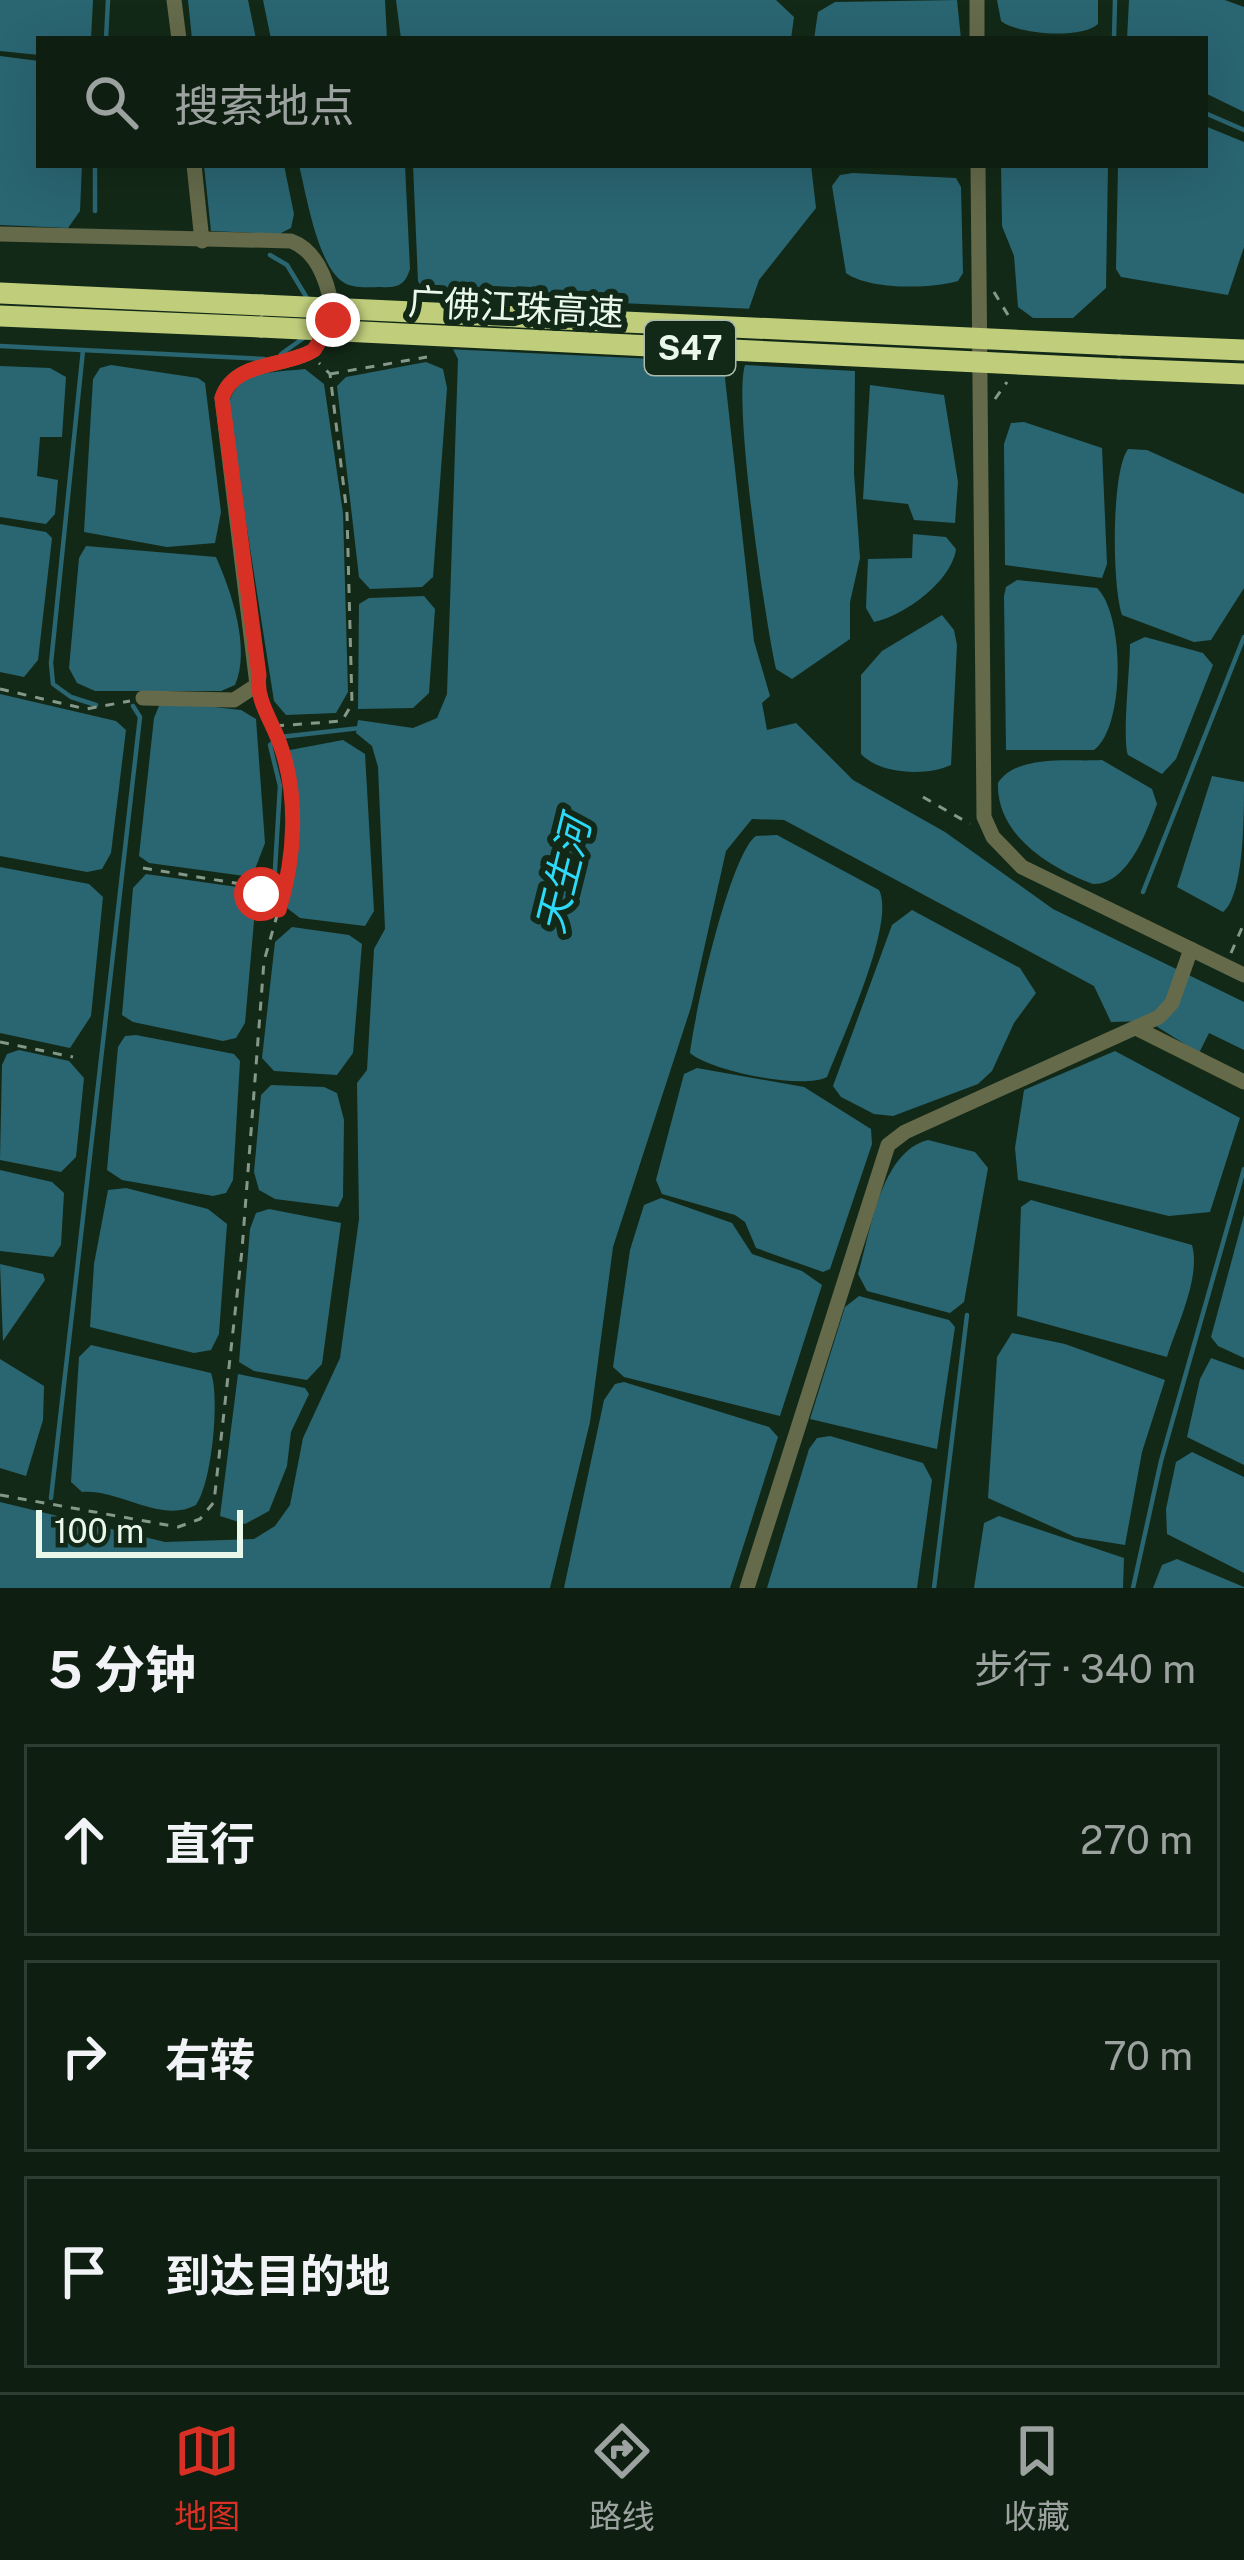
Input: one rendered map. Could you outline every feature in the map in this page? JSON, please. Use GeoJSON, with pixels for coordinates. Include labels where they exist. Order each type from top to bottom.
{"type":"FeatureCollection","features":[{"type":"Feature","properties":{"kind":"highway","name":"广佛江珠高速"},"geometry":{"type":"LineString","coordinates":[[0,293],[262,316],[1244,374]]}},
{"type":"Feature","properties":{"kind":"highway","name":"广佛江珠高速"},"geometry":{"type":"LineString","coordinates":[[0,316],[262,316],[1244,350]]}},
{"type":"Feature","properties":{"kind":"street"},"geometry":{"type":"LineString","coordinates":[[174,0],[179,36]]}},
{"type":"Feature","properties":{"kind":"street"},"geometry":{"type":"LineString","coordinates":[[976,0],[977,36]]}},
{"type":"Feature","properties":{"kind":"street"},"geometry":{"type":"LineString","coordinates":[[194,168],[202,241]]}},
{"type":"Feature","properties":{"kind":"street"},"geometry":{"type":"LineString","coordinates":[[978,168],[982,795],[993,837],[1022,867],[1244,975]]}},
{"type":"Feature","properties":{"kind":"street"},"geometry":{"type":"LineString","coordinates":[[0,234],[303,246],[332,302],[333,320],[310,352],[245,371],[226,386],[222,398],[259,675],[256,687],[234,700],[143,698]]}},
{"type":"Feature","properties":{"kind":"street"},"geometry":{"type":"LineString","coordinates":[[747,1588],[888,1144],[904,1132],[1136,1028],[1172,1003],[1191,950]]}},
{"type":"Feature","properties":{"kind":"street"},"geometry":{"type":"LineString","coordinates":[[1136,1028],[1244,1082]]}},
{"type":"Feature","properties":{"kind":"path"},"geometry":{"type":"LineString","coordinates":[[272,726],[342,721],[352,704],[347,514],[330,374],[310,352]]}},
{"type":"Feature","properties":{"kind":"path"},"geometry":{"type":"LineString","coordinates":[[330,374],[427,357]]}},
{"type":"Feature","properties":{"kind":"path"},"geometry":{"type":"LineString","coordinates":[[0,1495],[178,1527],[200,1520],[214,1502],[231,1365],[264,961],[279,910],[293,823],[282,748],[256,687]]}},
{"type":"Feature","properties":{"kind":"path"},"geometry":{"type":"LineString","coordinates":[[0,689],[86,709],[143,698]]}},
{"type":"Feature","properties":{"kind":"path"},"geometry":{"type":"LineString","coordinates":[[923,797],[993,837]]}},
{"type":"Feature","properties":{"kind":"path"},"geometry":{"type":"LineString","coordinates":[[143,868],[247,885],[279,910]]}},
{"type":"Feature","properties":{"kind":"path"},"geometry":{"type":"LineString","coordinates":[[1225,966],[1244,923]]}},
{"type":"Feature","properties":{"kind":"path"},"geometry":{"type":"LineString","coordinates":[[0,1042],[73,1057]]}},
{"type":"Feature","properties":{"kind":"water"},"geometry":{"type":"Polygon","coordinates":[[[0,0],[93,0],[91,36],[36,36],[36,55],[0,51],[0,0]]]}},
{"type":"Feature","properties":{"kind":"water"},"geometry":{"type":"Polygon","coordinates":[[[188,0],[248,0],[255,36],[192,36],[188,0]]]}},
{"type":"Feature","properties":{"kind":"water"},"geometry":{"type":"Polygon","coordinates":[[[263,0],[385,0],[387,36],[270,36],[263,0]]]}},
{"type":"Feature","properties":{"kind":"water"},"geometry":{"type":"Polygon","coordinates":[[[396,0],[776,0],[794,17],[791,36],[401,36],[396,0]]]}},
{"type":"Feature","properties":{"kind":"water"},"geometry":{"type":"Polygon","coordinates":[[[957,0],[961,36],[814,36],[818,12],[835,2],[957,0]]]}},
{"type":"Feature","properties":{"kind":"water"},"geometry":{"type":"Polygon","coordinates":[[[997,0],[1098,0],[1098,24],[1065,33],[1022,29],[1001,21],[997,0]]]}},
{"type":"Feature","properties":{"kind":"water"},"geometry":{"type":"Polygon","coordinates":[[[1129,0],[1225,0],[1244,7],[1244,112],[1208,94],[1208,36],[1127,36],[1129,0]]]}},
{"type":"Feature","properties":{"kind":"water"},"geometry":{"type":"Polygon","coordinates":[[[0,56],[36,61],[36,168],[82,168],[80,211],[68,228],[0,225],[0,56]]]}},
{"type":"Feature","properties":{"kind":"water"},"geometry":{"type":"Polygon","coordinates":[[[1208,127],[1244,142],[1244,247],[1228,295],[1121,277],[1116,269],[1118,168],[1208,168],[1208,127]]]}},
{"type":"Feature","properties":{"kind":"water"},"geometry":{"type":"Polygon","coordinates":[[[204,168],[285,168],[294,214],[291,228],[279,234],[211,231],[204,168]]]}},
{"type":"Feature","properties":{"kind":"water"},"geometry":{"type":"Polygon","coordinates":[[[300,168],[405,168],[410,269],[400,284],[356,287],[343,282],[327,261],[300,168]]]}},
{"type":"Feature","properties":{"kind":"water","name":"天生河"},"geometry":{"type":"Polygon","coordinates":[[[413,168],[811,168],[816,208],[759,280],[725,378],[754,641],[770,696],[762,703],[767,730],[796,723],[853,780],[945,832],[1053,909],[1244,1002],[1244,1050],[1209,1033],[1199,1053],[1148,1021],[1111,1022],[1094,986],[784,820],[752,819],[726,851],[691,1007],[613,1247],[590,1422],[550,1588],[0,1588],[0,1502],[165,1542],[254,1539],[275,1526],[290,1505],[303,1438],[340,1358],[359,1219],[357,1083],[367,1070],[374,949],[385,929],[378,767],[372,746],[356,733],[358,720],[413,728],[437,718],[447,694],[458,359],[418,281],[413,168]]]}},
{"type":"Feature","properties":{"kind":"water"},"geometry":{"type":"Polygon","coordinates":[[[1001,168],[1108,168],[1106,288],[1073,318],[1033,318],[1018,307],[1014,256],[1002,226],[1001,168]]]}},
{"type":"Feature","properties":{"kind":"water"},"geometry":{"type":"Polygon","coordinates":[[[840,175],[956,178],[961,187],[963,273],[958,281],[900,286],[869,283],[846,273],[832,186],[840,175]]]}},
{"type":"Feature","properties":{"kind":"water"},"geometry":{"type":"Polygon","coordinates":[[[426,362],[443,369],[447,388],[433,577],[422,587],[370,589],[359,577],[337,386],[346,377],[426,362]]]}},
{"type":"Feature","properties":{"kind":"water"},"geometry":{"type":"Polygon","coordinates":[[[111,365],[205,383],[221,512],[215,543],[167,547],[84,532],[93,379],[100,368],[111,365]]]}},
{"type":"Feature","properties":{"kind":"water"},"geometry":{"type":"Polygon","coordinates":[[[745,365],[855,371],[854,473],[860,558],[850,602],[850,639],[792,679],[776,669],[765,606],[743,422],[745,365]]]}},
{"type":"Feature","properties":{"kind":"water"},"geometry":{"type":"Polygon","coordinates":[[[0,366],[50,368],[66,377],[62,437],[40,437],[37,476],[58,480],[55,514],[46,524],[0,517],[0,366]]]}},
{"type":"Feature","properties":{"kind":"water"},"geometry":{"type":"Polygon","coordinates":[[[305,369],[324,384],[343,513],[348,692],[336,713],[286,715],[274,701],[228,408],[238,386],[247,380],[305,369]]]}},
{"type":"Feature","properties":{"kind":"water"},"geometry":{"type":"Polygon","coordinates":[[[870,385],[944,395],[958,482],[955,523],[914,520],[908,504],[863,499],[870,385]]]}},
{"type":"Feature","properties":{"kind":"water"},"geometry":{"type":"Polygon","coordinates":[[[1024,422],[1102,448],[1107,564],[1102,578],[1005,565],[1004,444],[1011,423],[1024,422]]]}},
{"type":"Feature","properties":{"kind":"water"},"geometry":{"type":"Polygon","coordinates":[[[1128,449],[1147,450],[1244,494],[1244,588],[1211,640],[1194,642],[1122,615],[1115,530],[1118,481],[1128,449]]]}},
{"type":"Feature","properties":{"kind":"water"},"geometry":{"type":"Polygon","coordinates":[[[0,524],[46,532],[52,538],[38,660],[24,677],[0,672],[0,524]]]}},
{"type":"Feature","properties":{"kind":"water"},"geometry":{"type":"Polygon","coordinates":[[[913,534],[946,537],[956,549],[953,561],[925,595],[899,613],[874,622],[866,608],[868,559],[912,558],[913,534]]]}},
{"type":"Feature","properties":{"kind":"water"},"geometry":{"type":"Polygon","coordinates":[[[86,546],[216,557],[240,637],[235,685],[221,691],[95,691],[77,683],[69,668],[79,558],[86,546]]]}},
{"type":"Feature","properties":{"kind":"water"},"geometry":{"type":"Polygon","coordinates":[[[1017,580],[1097,588],[1106,602],[1117,645],[1116,696],[1104,738],[1094,750],[1006,750],[1004,596],[1006,587],[1017,580]]]}},
{"type":"Feature","properties":{"kind":"water"},"geometry":{"type":"Polygon","coordinates":[[[424,596],[435,609],[429,693],[413,708],[358,709],[359,604],[369,598],[424,596]]]}},
{"type":"Feature","properties":{"kind":"water"},"geometry":{"type":"Polygon","coordinates":[[[942,615],[954,630],[957,645],[951,765],[917,772],[880,766],[861,754],[861,675],[882,651],[942,615]]]}},
{"type":"Feature","properties":{"kind":"water"},"geometry":{"type":"Polygon","coordinates":[[[1145,637],[1203,653],[1213,665],[1176,759],[1162,774],[1128,755],[1126,747],[1130,644],[1145,637]]]}},
{"type":"Feature","properties":{"kind":"water"},"geometry":{"type":"Polygon","coordinates":[[[0,694],[116,721],[126,730],[111,853],[102,869],[87,872],[0,856],[0,694]]]}},
{"type":"Feature","properties":{"kind":"water"},"geometry":{"type":"Polygon","coordinates":[[[169,702],[241,710],[256,719],[265,843],[252,877],[149,863],[139,856],[154,718],[159,706],[169,702]]]}},
{"type":"Feature","properties":{"kind":"water"},"geometry":{"type":"Polygon","coordinates":[[[343,740],[365,754],[374,911],[365,926],[300,918],[287,908],[297,854],[290,750],[343,740]]]}},
{"type":"Feature","properties":{"kind":"water"},"geometry":{"type":"Polygon","coordinates":[[[1102,760],[1152,789],[1157,804],[1126,866],[1105,882],[1093,884],[1044,859],[1016,834],[1000,802],[998,783],[1017,767],[1102,760]]]}},
{"type":"Feature","properties":{"kind":"water"},"geometry":{"type":"Polygon","coordinates":[[[1212,776],[1244,782],[1239,872],[1223,912],[1177,887],[1212,776]]]}},
{"type":"Feature","properties":{"kind":"water"},"geometry":{"type":"Polygon","coordinates":[[[777,835],[879,890],[882,906],[874,953],[855,1009],[827,1077],[815,1080],[757,1077],[690,1053],[706,973],[735,872],[756,836],[777,835]]]}},
{"type":"Feature","properties":{"kind":"water"},"geometry":{"type":"Polygon","coordinates":[[[0,867],[89,884],[103,897],[91,1016],[70,1048],[0,1033],[0,867]]]}},
{"type":"Feature","properties":{"kind":"water"},"geometry":{"type":"Polygon","coordinates":[[[146,874],[237,887],[256,899],[245,1023],[236,1038],[223,1041],[133,1022],[122,1015],[133,888],[146,874]]]}},
{"type":"Feature","properties":{"kind":"water"},"geometry":{"type":"Polygon","coordinates":[[[912,910],[1020,968],[1036,993],[1014,1023],[992,1071],[978,1084],[893,1116],[874,1114],[841,1097],[833,1086],[892,925],[912,910]]]}},
{"type":"Feature","properties":{"kind":"water"},"geometry":{"type":"Polygon","coordinates":[[[292,927],[349,935],[362,944],[353,1053],[337,1075],[274,1071],[262,1058],[275,942],[292,927]]]}},
{"type":"Feature","properties":{"kind":"water"},"geometry":{"type":"Polygon","coordinates":[[[125,1036],[234,1054],[240,1061],[233,1180],[226,1193],[213,1196],[122,1180],[107,1170],[118,1047],[125,1036]]]}},
{"type":"Feature","properties":{"kind":"water"},"geometry":{"type":"Polygon","coordinates":[[[19,1050],[69,1061],[84,1078],[76,1157],[61,1172],[0,1160],[2,1065],[7,1054],[19,1050]]]}},
{"type":"Feature","properties":{"kind":"water"},"geometry":{"type":"Polygon","coordinates":[[[1115,1051],[1240,1118],[1210,1212],[1169,1216],[1018,1180],[1015,1148],[1024,1090],[1115,1051]]]}},
{"type":"Feature","properties":{"kind":"water"},"geometry":{"type":"Polygon","coordinates":[[[697,1068],[804,1087],[871,1129],[872,1144],[830,1269],[823,1272],[756,1248],[745,1222],[735,1215],[662,1194],[656,1180],[684,1074],[697,1068]]]}},
{"type":"Feature","properties":{"kind":"water"},"geometry":{"type":"Polygon","coordinates":[[[271,1085],[324,1087],[337,1093],[344,1120],[343,1197],[338,1207],[275,1199],[259,1190],[254,1172],[261,1095],[271,1085]]]}},
{"type":"Feature","properties":{"kind":"water"},"geometry":{"type":"Polygon","coordinates":[[[928,1140],[975,1152],[988,1168],[964,1302],[950,1313],[867,1291],[858,1274],[888,1177],[912,1147],[928,1140]]]}},
{"type":"Feature","properties":{"kind":"water"},"geometry":{"type":"Polygon","coordinates":[[[0,1170],[52,1182],[64,1193],[61,1245],[53,1257],[0,1251],[0,1170]]]}},
{"type":"Feature","properties":{"kind":"water"},"geometry":{"type":"Polygon","coordinates":[[[126,1188],[208,1209],[227,1224],[219,1334],[211,1350],[194,1353],[90,1327],[94,1264],[108,1190],[126,1188]]]}},
{"type":"Feature","properties":{"kind":"water"},"geometry":{"type":"Polygon","coordinates":[[[661,1198],[732,1223],[752,1254],[802,1271],[822,1285],[780,1416],[624,1377],[613,1367],[630,1250],[644,1205],[661,1198]]]}},
{"type":"Feature","properties":{"kind":"water"},"geometry":{"type":"Polygon","coordinates":[[[1031,1200],[1192,1245],[1191,1286],[1167,1357],[1017,1316],[1021,1207],[1031,1200]]]}},
{"type":"Feature","properties":{"kind":"water"},"geometry":{"type":"Polygon","coordinates":[[[269,1209],[341,1223],[322,1364],[307,1380],[254,1371],[239,1362],[250,1229],[256,1213],[269,1209]]]}},
{"type":"Feature","properties":{"kind":"water"},"geometry":{"type":"Polygon","coordinates":[[[1244,1215],[1244,1358],[1218,1346],[1211,1337],[1244,1215]]]}},
{"type":"Feature","properties":{"kind":"water"},"geometry":{"type":"Polygon","coordinates":[[[0,1264],[43,1274],[45,1280],[3,1341],[0,1264]]]}},
{"type":"Feature","properties":{"kind":"water"},"geometry":{"type":"Polygon","coordinates":[[[859,1296],[949,1320],[955,1327],[937,1449],[810,1419],[845,1307],[859,1296]]]}},
{"type":"Feature","properties":{"kind":"water"},"geometry":{"type":"Polygon","coordinates":[[[1012,1333],[1065,1344],[1165,1380],[1142,1452],[1125,1545],[1075,1537],[988,1498],[997,1357],[1012,1333]]]}},
{"type":"Feature","properties":{"kind":"water"},"geometry":{"type":"Polygon","coordinates":[[[91,1345],[211,1373],[213,1440],[196,1505],[169,1511],[82,1492],[71,1482],[79,1357],[91,1345]]]}},
{"type":"Feature","properties":{"kind":"water"},"geometry":{"type":"Polygon","coordinates":[[[1211,1358],[1244,1370],[1244,1465],[1187,1437],[1200,1379],[1211,1358]]]}},
{"type":"Feature","properties":{"kind":"water"},"geometry":{"type":"Polygon","coordinates":[[[0,1359],[44,1386],[43,1420],[26,1476],[0,1468],[0,1359]]]}},
{"type":"Feature","properties":{"kind":"water"},"geometry":{"type":"Polygon","coordinates":[[[238,1374],[305,1388],[309,1394],[291,1432],[287,1466],[269,1511],[245,1524],[220,1516],[238,1374]]]}},
{"type":"Feature","properties":{"kind":"water"},"geometry":{"type":"Polygon","coordinates":[[[624,1382],[769,1427],[778,1437],[730,1588],[564,1588],[604,1400],[615,1384],[624,1382]]]}},
{"type":"Feature","properties":{"kind":"water"},"geometry":{"type":"Polygon","coordinates":[[[830,1436],[923,1463],[932,1480],[917,1588],[767,1588],[809,1449],[817,1438],[830,1436]]]}},
{"type":"Feature","properties":{"kind":"water"},"geometry":{"type":"Polygon","coordinates":[[[1192,1452],[1244,1477],[1244,1573],[1167,1534],[1166,1509],[1176,1462],[1192,1452]]]}},
{"type":"Feature","properties":{"kind":"water"},"geometry":{"type":"Polygon","coordinates":[[[999,1516],[1124,1558],[1123,1588],[974,1588],[984,1523],[999,1516]]]}},
{"type":"Feature","properties":{"kind":"water"},"geometry":{"type":"Polygon","coordinates":[[[1177,1559],[1244,1588],[1153,1588],[1162,1565],[1177,1559]]]}},
{"type":"Feature","properties":{"kind":"pier"},"geometry":{"type":"Polygon","coordinates":[[[417,294],[755,309],[736,363],[446,349],[417,294]]]}},
{"type":"Feature","properties":{"kind":"waterway"},"geometry":{"type":"LineString","coordinates":[[106,36],[108,0]]}},
{"type":"Feature","properties":{"kind":"waterway"},"geometry":{"type":"LineString","coordinates":[[1114,36],[1115,0]]}},
{"type":"Feature","properties":{"kind":"waterway"},"geometry":{"type":"LineString","coordinates":[[1208,114],[1244,130]]}},
{"type":"Feature","properties":{"kind":"waterway"},"geometry":{"type":"LineString","coordinates":[[95,168],[95,211]]}},
{"type":"Feature","properties":{"kind":"waterway"},"geometry":{"type":"LineString","coordinates":[[270,255],[287,265],[307,298]]}},
{"type":"Feature","properties":{"kind":"waterway"},"geometry":{"type":"LineString","coordinates":[[281,354],[305,337]]}},
{"type":"Feature","properties":{"kind":"waterway"},"geometry":{"type":"LineString","coordinates":[[0,346],[264,359]]}},
{"type":"Feature","properties":{"kind":"waterway"},"geometry":{"type":"LineString","coordinates":[[83,350],[51,663],[53,684],[71,697],[96,705]]}},
{"type":"Feature","properties":{"kind":"waterway"},"geometry":{"type":"LineString","coordinates":[[1143,892],[1244,637]]}},
{"type":"Feature","properties":{"kind":"waterway"},"geometry":{"type":"LineString","coordinates":[[51,1498],[140,717],[133,706]]}},
{"type":"Feature","properties":{"kind":"waterway"},"geometry":{"type":"LineString","coordinates":[[280,737],[360,728]]}},
{"type":"Feature","properties":{"kind":"waterway"},"geometry":{"type":"LineString","coordinates":[[274,886],[280,786],[270,745],[275,741]]}},
{"type":"Feature","properties":{"kind":"waterway"},"geometry":{"type":"LineString","coordinates":[[1133,1588],[1161,1461],[1244,1169]]}},
{"type":"Feature","properties":{"kind":"waterway"},"geometry":{"type":"LineString","coordinates":[[934,1588],[967,1315]]}},
{"type":"Feature","properties":{"kind":"route"},"geometry":{"type":"LineString","coordinates":[[261,894],[279,910],[293,823],[282,748],[256,687],[259,675],[222,398],[226,386],[245,371],[300,359],[314,350],[333,320]]}}]}
